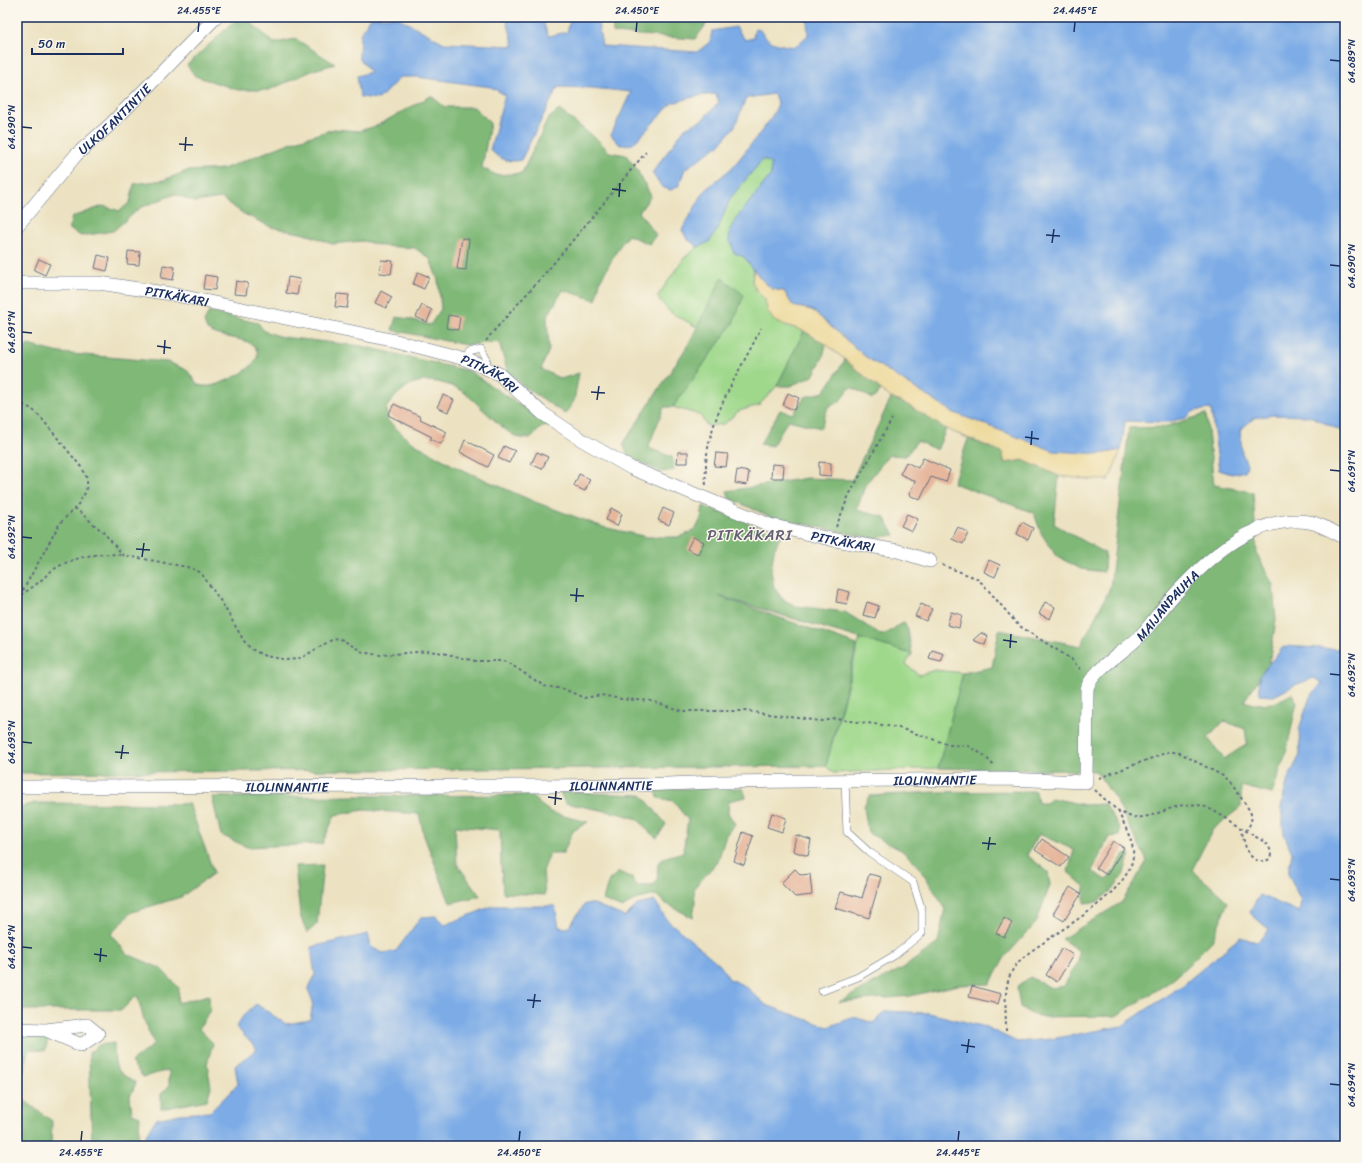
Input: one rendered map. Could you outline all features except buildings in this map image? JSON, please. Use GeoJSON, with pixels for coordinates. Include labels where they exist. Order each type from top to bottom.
{"type":"FeatureCollection","features":[{"type":"Feature","properties":{"kind":"street","name":"ULKOFANTINTIE"},"geometry":{"type":"LineString","coordinates":[[17,226],[76,156],[112,123],[216,17]]}},
{"type":"Feature","properties":{"kind":"street","name":"PITKÄKARI"},"geometry":{"type":"LineString","coordinates":[[17,284],[100,283],[171,294],[396,341],[465,359],[499,374],[542,413],[582,440],[619,462],[770,525],[830,539],[898,551],[930,561]]}},
{"type":"Feature","properties":{"kind":"street","name":"MAIJANPAUHA"},"geometry":{"type":"LineString","coordinates":[[1088,684],[1105,666],[1142,634],[1176,592],[1214,556],[1249,533],[1267,526],[1296,521],[1315,524],[1345,538]]}},
{"type":"Feature","properties":{"kind":"street"},"geometry":{"type":"LineString","coordinates":[[1086,782],[1088,684]]}},
{"type":"Feature","properties":{"kind":"street","name":"ILOLINNANTIE"},"geometry":{"type":"LineString","coordinates":[[17,786],[543,786],[644,785],[717,782],[1004,779],[1086,782]]}},
{"type":"Feature","properties":{"kind":"street"},"geometry":{"type":"LineString","coordinates":[[17,1029],[46,1030]]}},
{"type":"Feature","properties":{"kind":"lane"},"geometry":{"type":"LineString","coordinates":[[465,359],[469,352],[481,349],[487,360],[482,366]]}},
{"type":"Feature","properties":{"kind":"lane"},"geometry":{"type":"LineString","coordinates":[[822,991],[858,977],[895,955],[922,933],[922,911],[913,882],[869,852],[847,832],[845,781]]}},
{"type":"Feature","properties":{"kind":"path"},"geometry":{"type":"LineString","coordinates":[[481,349],[492,333],[548,270],[646,152]]}},
{"type":"Feature","properties":{"kind":"path"},"geometry":{"type":"LineString","coordinates":[[711,501],[705,479],[707,449],[718,413],[761,328]]}},
{"type":"Feature","properties":{"kind":"path"},"geometry":{"type":"LineString","coordinates":[[17,402],[32,409],[42,419],[86,475],[86,490],[83,498],[60,523],[17,601]]}},
{"type":"Feature","properties":{"kind":"path"},"geometry":{"type":"LineString","coordinates":[[830,539],[850,495],[892,420]]}},
{"type":"Feature","properties":{"kind":"path"},"geometry":{"type":"LineString","coordinates":[[75,508],[103,532],[123,555]]}},
{"type":"Feature","properties":{"kind":"path"},"geometry":{"type":"LineString","coordinates":[[21,595],[40,582],[51,571],[74,560],[101,555],[123,555],[187,567],[201,573],[222,603],[244,641],[251,649],[265,656],[287,660],[296,659],[303,657],[333,639],[339,638],[364,652],[372,654],[381,655],[429,651],[443,653],[475,662],[503,662],[510,664],[544,686],[564,689],[584,698],[601,695],[621,699],[652,701],[682,711],[745,711],[821,721],[836,719],[882,725],[900,728],[950,745],[971,747],[990,761],[1004,779]]}},
{"type":"Feature","properties":{"kind":"path"},"geometry":{"type":"LineString","coordinates":[[930,561],[953,568],[976,578],[983,584],[1018,625],[1071,658],[1082,670],[1088,684]]}},
{"type":"Feature","properties":{"kind":"path"},"geometry":{"type":"LineString","coordinates":[[1241,828],[1246,847],[1252,859],[1264,862],[1268,860],[1271,853],[1267,844],[1212,810],[1198,805],[1179,805],[1143,817],[1128,816],[1117,809],[1086,782],[1168,752],[1180,752],[1223,776],[1233,786],[1250,811],[1252,821],[1246,831]]}},
{"type":"Feature","properties":{"kind":"path"},"geometry":{"type":"LineString","coordinates":[[1006,1031],[1007,994],[1010,976],[1013,969],[1028,953],[1092,909],[1120,884],[1130,868],[1133,850],[1117,809]]}},
{"type":"Feature","properties":{"kind":"green space"},"geometry":{"type":"Polygon","coordinates":[[[239,17],[244,17],[274,43],[296,39],[335,64],[314,70],[269,90],[238,90],[195,76],[187,65],[239,17]]]}},
{"type":"Feature","properties":{"kind":"green space"},"geometry":{"type":"Polygon","coordinates":[[[612,17],[730,17],[708,22],[695,39],[613,33],[612,17]]]}},
{"type":"Feature","properties":{"kind":"green space"},"geometry":{"type":"Polygon","coordinates":[[[431,96],[445,107],[474,107],[490,123],[482,168],[496,175],[522,173],[548,119],[559,110],[599,141],[609,152],[626,155],[636,168],[651,196],[639,212],[656,235],[649,244],[628,235],[619,247],[600,281],[596,300],[563,290],[547,317],[549,350],[541,369],[561,379],[579,373],[574,401],[565,414],[521,384],[507,370],[499,342],[466,345],[392,330],[396,317],[430,325],[441,309],[438,280],[430,259],[415,248],[383,246],[363,241],[332,244],[309,235],[271,227],[244,214],[221,198],[195,202],[175,194],[140,208],[113,231],[81,236],[69,229],[72,217],[103,206],[120,211],[130,202],[134,184],[164,180],[187,171],[223,169],[292,142],[334,129],[359,131],[376,126],[431,96]]]}},
{"type":"Feature","properties":{"kind":"green space"},"geometry":{"type":"Polygon","coordinates":[[[763,159],[771,164],[771,175],[736,219],[732,244],[733,252],[744,257],[754,269],[752,281],[756,290],[765,299],[768,310],[774,321],[804,331],[777,386],[759,405],[739,411],[724,424],[707,426],[700,415],[673,407],[733,323],[722,279],[697,327],[670,312],[657,297],[684,258],[698,247],[709,242],[717,230],[731,197],[763,159]]]}},
{"type":"Feature","properties":{"kind":"green space"},"geometry":{"type":"Polygon","coordinates":[[[722,278],[744,295],[733,323],[673,407],[664,407],[648,448],[672,457],[674,470],[661,472],[628,456],[623,444],[688,345],[722,278]]]}},
{"type":"Feature","properties":{"kind":"green space"},"geometry":{"type":"Polygon","coordinates":[[[209,312],[258,323],[264,331],[282,337],[361,346],[469,371],[551,426],[542,427],[530,438],[520,438],[507,431],[462,391],[455,387],[428,381],[420,381],[407,386],[396,396],[386,408],[387,420],[410,441],[456,467],[535,502],[603,527],[647,537],[678,537],[689,533],[697,527],[701,518],[703,506],[781,535],[774,550],[771,570],[774,587],[782,599],[796,606],[845,612],[881,635],[888,633],[898,625],[904,623],[908,630],[912,654],[718,596],[857,645],[826,766],[17,773],[17,357],[28,345],[60,353],[167,362],[187,370],[198,385],[212,386],[228,380],[244,371],[252,365],[256,359],[257,353],[254,346],[247,342],[218,335],[207,330],[204,322],[209,312]]]}},
{"type":"Feature","properties":{"kind":"green space"},"geometry":{"type":"Polygon","coordinates":[[[804,331],[826,344],[823,357],[813,376],[790,386],[777,386],[804,331]]]}},
{"type":"Feature","properties":{"kind":"green space"},"geometry":{"type":"Polygon","coordinates":[[[845,360],[881,390],[873,399],[851,387],[839,402],[828,407],[821,428],[788,420],[772,446],[760,444],[780,410],[793,414],[805,397],[824,392],[845,360]]]}},
{"type":"Feature","properties":{"kind":"green space"},"geometry":{"type":"Polygon","coordinates":[[[891,398],[908,405],[946,429],[937,450],[917,441],[906,456],[889,455],[865,485],[857,510],[884,517],[895,535],[871,538],[771,517],[729,498],[727,491],[807,478],[852,480],[891,398]]]}},
{"type":"Feature","properties":{"kind":"green space"},"geometry":{"type":"Polygon","coordinates":[[[1206,414],[1214,485],[1253,492],[1257,554],[1273,585],[1276,620],[1269,664],[1244,701],[1254,704],[1274,703],[1292,694],[1297,702],[1286,753],[1272,794],[1241,786],[1241,807],[1213,829],[1192,870],[1228,902],[1212,941],[1168,983],[1116,1016],[1038,1017],[1020,1008],[1017,987],[1030,977],[1051,988],[1064,986],[1078,962],[1079,951],[1062,939],[1122,902],[1147,861],[1116,800],[1096,771],[938,768],[963,673],[992,667],[999,630],[1081,646],[1110,588],[1129,428],[1164,427],[1206,414]],[[1224,721],[1208,738],[1224,759],[1247,744],[1245,729],[1224,721]]]}},
{"type":"Feature","properties":{"kind":"green space"},"geometry":{"type":"Polygon","coordinates":[[[968,439],[1002,452],[1005,463],[1023,460],[1059,476],[1054,524],[1105,553],[1104,572],[1081,569],[1056,556],[1041,533],[1034,513],[953,483],[968,439]]]}},
{"type":"Feature","properties":{"kind":"green space"},"geometry":{"type":"Polygon","coordinates":[[[860,638],[912,654],[906,664],[919,675],[935,670],[963,673],[938,768],[833,773],[826,766],[860,638]]]}},
{"type":"Feature","properties":{"kind":"green space"},"geometry":{"type":"Polygon","coordinates":[[[743,788],[746,797],[729,801],[728,813],[735,824],[726,835],[718,861],[694,888],[695,903],[693,918],[665,903],[656,895],[635,900],[622,908],[603,900],[609,880],[619,872],[632,878],[636,886],[651,886],[657,882],[658,863],[666,857],[683,852],[688,820],[673,801],[658,798],[656,789],[743,788]]]}},
{"type":"Feature","properties":{"kind":"green space"},"geometry":{"type":"Polygon","coordinates":[[[1036,791],[1038,803],[1047,803],[1051,798],[1085,805],[1105,804],[1120,829],[1119,836],[1109,837],[1092,871],[1107,880],[1124,855],[1130,854],[1123,876],[1111,891],[1097,902],[1084,903],[1085,887],[1068,872],[1074,850],[1039,834],[1027,855],[1048,872],[1050,885],[1036,923],[1005,957],[990,984],[958,985],[910,996],[839,1002],[903,968],[938,943],[945,908],[918,865],[901,850],[868,833],[864,806],[869,796],[935,792],[1036,791]]]}},
{"type":"Feature","properties":{"kind":"green space"},"geometry":{"type":"Polygon","coordinates":[[[560,792],[642,795],[666,824],[657,838],[649,832],[638,819],[621,814],[565,803],[560,792]]]}},
{"type":"Feature","properties":{"kind":"green space"},"geometry":{"type":"Polygon","coordinates":[[[530,795],[552,813],[588,822],[573,831],[563,853],[550,853],[543,871],[545,895],[503,893],[500,830],[455,826],[457,864],[480,896],[450,903],[424,836],[419,814],[364,810],[335,815],[322,844],[247,847],[221,835],[212,797],[530,795]]]}},
{"type":"Feature","properties":{"kind":"green space"},"geometry":{"type":"Polygon","coordinates":[[[34,803],[189,804],[214,873],[181,897],[132,912],[111,934],[127,954],[160,968],[179,988],[178,1003],[209,995],[210,1010],[199,1029],[213,1043],[207,1064],[211,1087],[207,1100],[161,1109],[161,1094],[169,1086],[169,1070],[143,1077],[131,1062],[154,1044],[144,1020],[137,995],[122,1010],[17,1010],[17,809],[34,803]]]}},
{"type":"Feature","properties":{"kind":"green space"},"geometry":{"type":"Polygon","coordinates":[[[323,865],[317,924],[307,933],[300,915],[295,866],[323,865]]]}},
{"type":"Feature","properties":{"kind":"green space"},"geometry":{"type":"Polygon","coordinates":[[[17,1036],[48,1039],[45,1051],[29,1049],[26,1057],[25,1070],[17,1082],[17,1036]]]}},
{"type":"Feature","properties":{"kind":"green space"},"geometry":{"type":"Polygon","coordinates":[[[114,1043],[115,1063],[117,1068],[136,1083],[130,1096],[132,1113],[140,1116],[137,1146],[92,1146],[89,1053],[99,1045],[114,1043]]]}},
{"type":"Feature","properties":{"kind":"green space"},"geometry":{"type":"Polygon","coordinates":[[[17,1095],[52,1121],[51,1146],[17,1146],[17,1095]]]}},
{"type":"Feature","properties":{"kind":"sand"},"geometry":{"type":"Polygon","coordinates":[[[754,269],[772,289],[784,291],[793,306],[812,310],[866,357],[952,412],[1100,454],[1121,450],[1109,480],[1059,476],[1023,460],[1005,463],[1002,452],[946,429],[908,405],[891,398],[826,344],[804,331],[774,321],[767,310],[765,299],[756,290],[752,281],[754,269]]]}},
{"type":"Feature","properties":{"kind":"water"},"geometry":{"type":"Polygon","coordinates":[[[371,17],[397,17],[444,43],[514,46],[506,17],[542,17],[548,36],[567,32],[571,17],[597,17],[602,46],[697,52],[710,42],[712,31],[736,27],[745,40],[753,38],[755,28],[759,29],[774,43],[795,47],[808,35],[807,20],[813,17],[1345,17],[1345,433],[1310,416],[1272,415],[1254,418],[1240,430],[1242,453],[1247,465],[1245,471],[1232,474],[1219,470],[1211,409],[1194,411],[1186,418],[1166,422],[1125,421],[1121,450],[1100,454],[1054,451],[952,412],[866,357],[812,310],[793,306],[784,291],[772,289],[761,279],[744,257],[733,252],[732,244],[729,241],[730,229],[736,219],[771,175],[771,164],[763,159],[731,197],[717,230],[709,242],[698,247],[687,239],[682,230],[705,190],[733,167],[770,120],[778,105],[774,94],[746,98],[735,126],[719,145],[685,169],[678,187],[670,190],[662,187],[652,173],[685,128],[702,120],[719,102],[716,94],[697,96],[672,103],[633,144],[620,145],[611,135],[631,92],[592,88],[558,87],[521,160],[508,161],[497,156],[490,150],[505,95],[491,87],[417,77],[400,77],[379,99],[360,97],[357,76],[370,72],[359,58],[360,34],[371,17]]]}},
{"type":"Feature","properties":{"kind":"water"},"geometry":{"type":"Polygon","coordinates":[[[1345,645],[1345,1146],[146,1146],[146,1134],[156,1119],[180,1114],[210,1112],[238,1084],[235,1066],[257,1049],[236,1027],[243,1016],[256,1004],[286,1024],[310,1020],[313,1002],[308,989],[315,976],[311,947],[368,934],[371,947],[383,953],[396,951],[421,917],[436,916],[445,925],[493,906],[555,906],[559,927],[568,928],[585,904],[594,904],[625,917],[637,905],[655,901],[666,919],[720,965],[729,979],[745,986],[766,1005],[828,1027],[854,1017],[873,1023],[885,1011],[929,1013],[986,1027],[1017,1042],[1051,1039],[1122,1026],[1183,985],[1240,937],[1257,942],[1269,930],[1249,912],[1260,895],[1299,912],[1301,901],[1288,874],[1292,853],[1284,834],[1281,807],[1288,779],[1300,755],[1299,729],[1310,697],[1322,683],[1314,678],[1295,685],[1274,696],[1260,695],[1259,676],[1284,646],[1337,649],[1345,645]]]}},
{"type":"Feature","properties":{"kind":"district","name":"PITKÄKARI"},"geometry":{"type":"Point","coordinates":[750,535]}}]}
